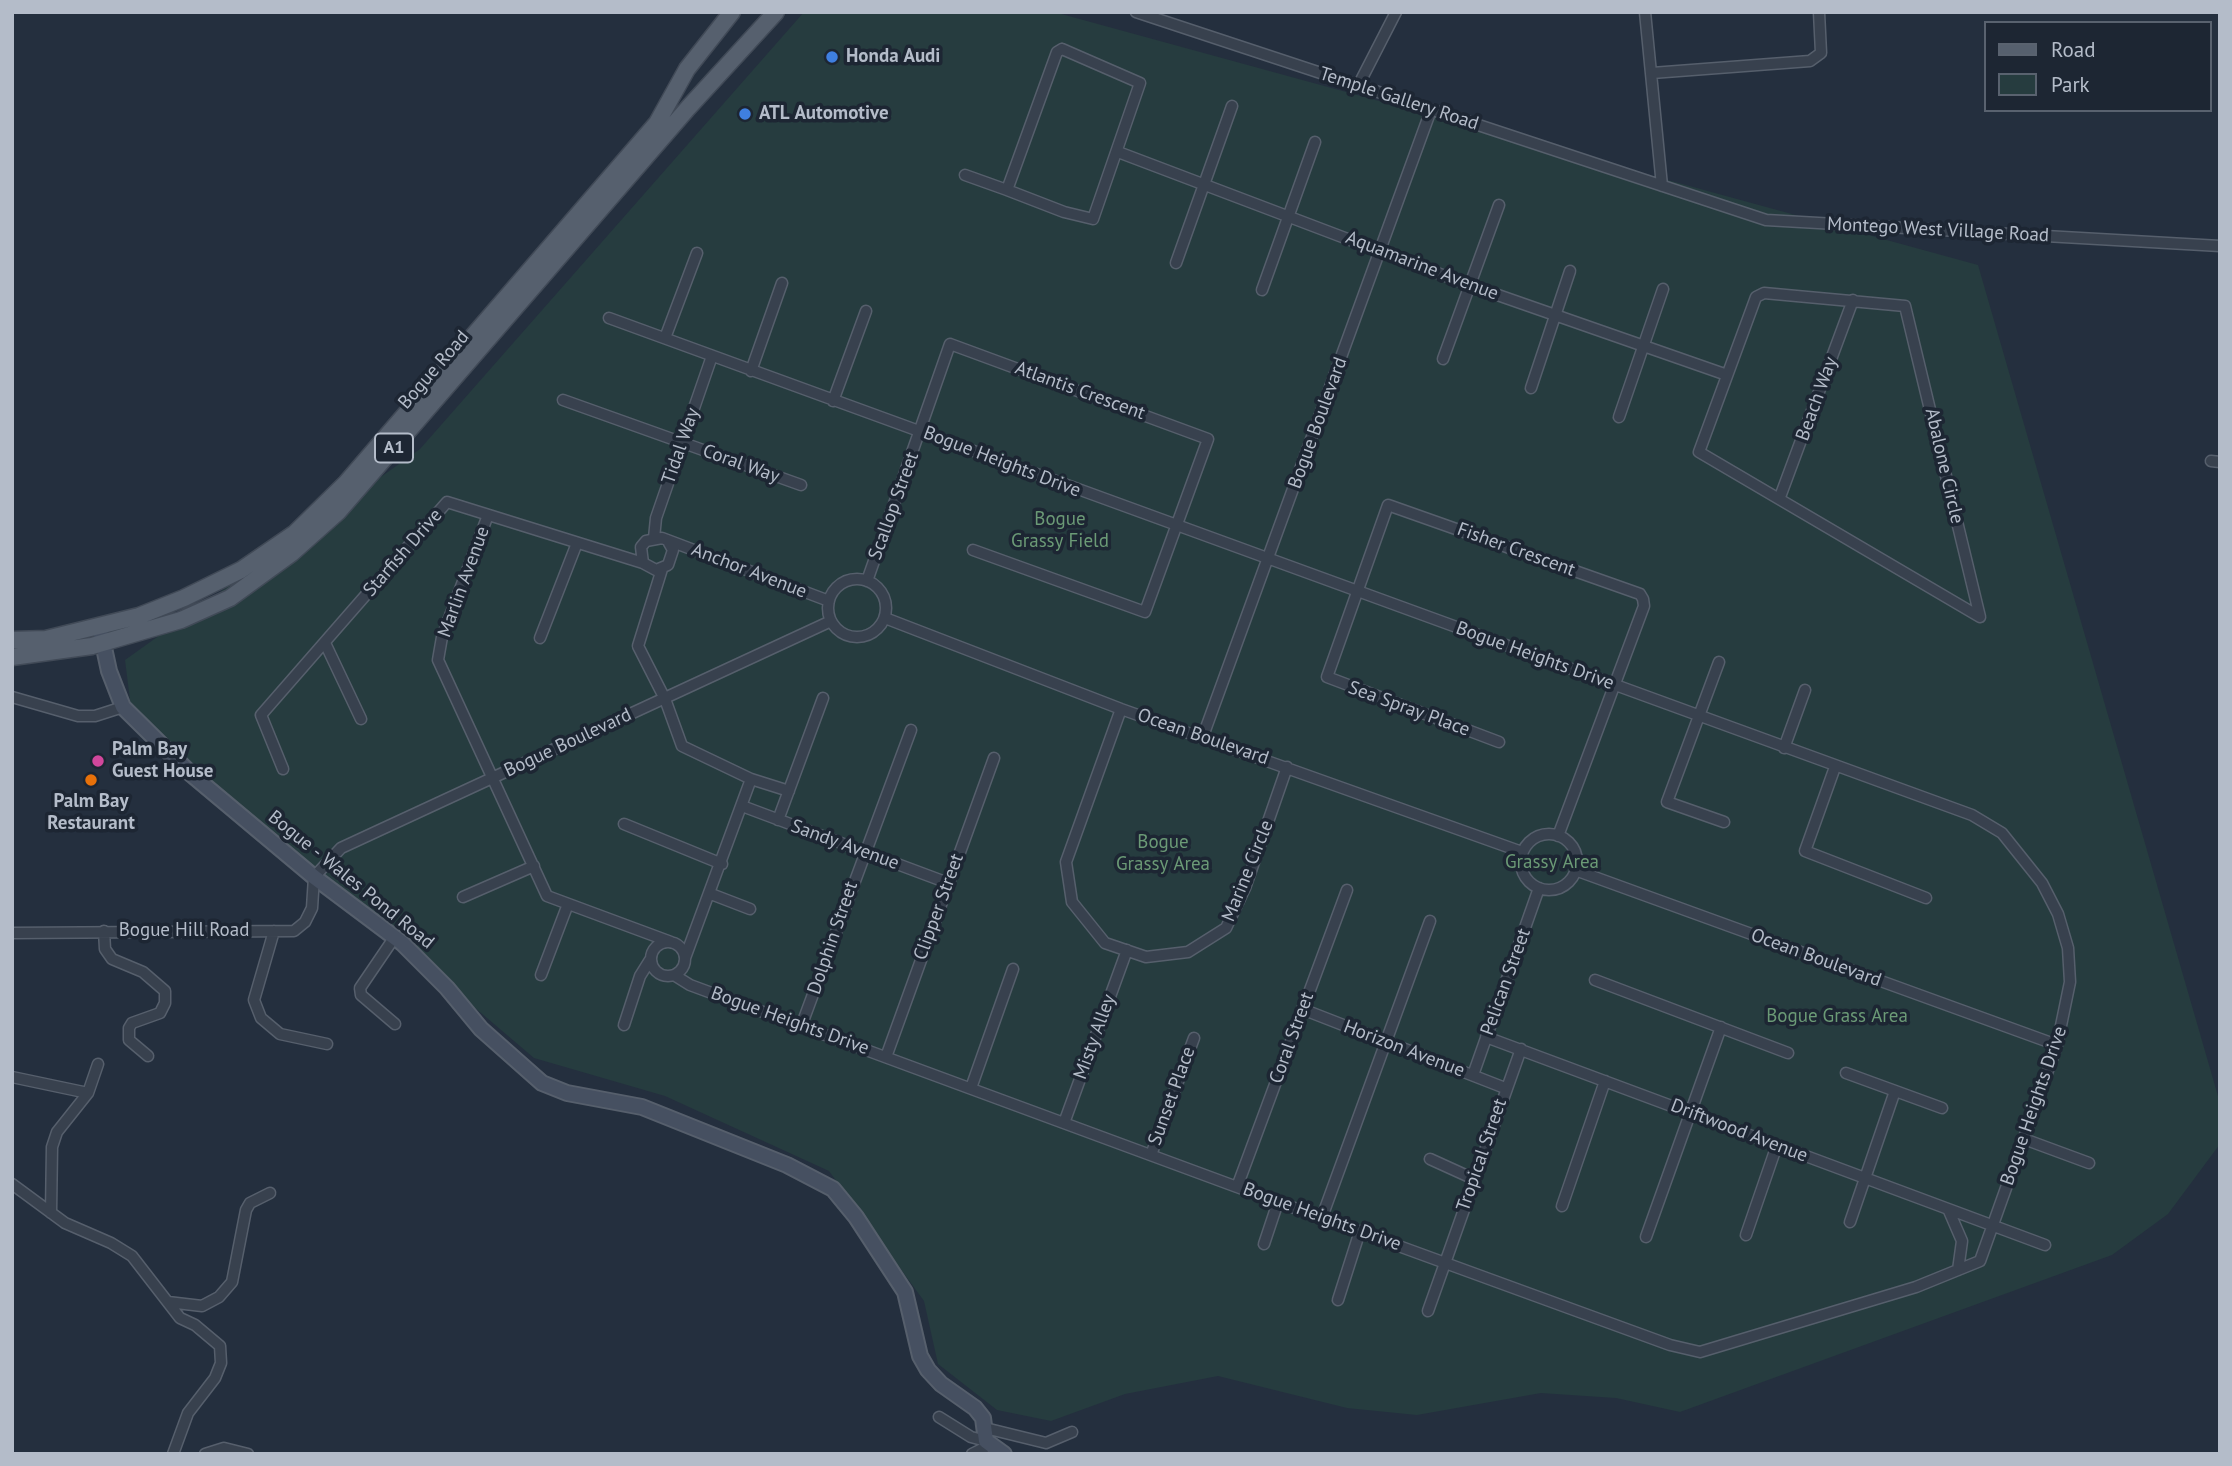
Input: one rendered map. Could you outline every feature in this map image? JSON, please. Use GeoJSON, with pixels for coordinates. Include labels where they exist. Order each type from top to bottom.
{"type":"FeatureCollection","features":[{"type":"Feature","properties":{"kind":"main road","name":"Bogue Road"},"geometry":{"type":"LineString","coordinates":[[12,640],[46,639],[139,616],[241,570],[295,533],[354,474],[657,123],[687,69],[732,12]]}},
{"type":"Feature","properties":{"kind":"main road","name":"Bogue Road"},"geometry":{"type":"LineString","coordinates":[[12,657],[103,642],[181,620],[230,598],[292,553],[338,512],[688,108],[776,12]]}},
{"type":"Feature","properties":{"kind":"street","name":"Temple Gallery Road"},"geometry":{"type":"LineString","coordinates":[[1136,12],[1662,186]]}},
{"type":"Feature","properties":{"kind":"street"},"geometry":{"type":"LineString","coordinates":[[1358,86],[1396,12]]}},
{"type":"Feature","properties":{"kind":"street"},"geometry":{"type":"LineString","coordinates":[[1645,12],[1662,186]]}},
{"type":"Feature","properties":{"kind":"street"},"geometry":{"type":"LineString","coordinates":[[1652,73],[1810,61],[1821,53],[1819,12]]}},
{"type":"Feature","properties":{"kind":"street"},"geometry":{"type":"LineString","coordinates":[[965,175],[1064,212],[1093,219],[1140,83],[1059,50],[1007,190]]}},
{"type":"Feature","properties":{"kind":"street"},"geometry":{"type":"LineString","coordinates":[[1177,263],[1232,106]]}},
{"type":"Feature","properties":{"kind":"street","name":"Bogue Boulevard"},"geometry":{"type":"LineString","coordinates":[[1203,736],[1323,413],[1431,110]]}},
{"type":"Feature","properties":{"kind":"street"},"geometry":{"type":"LineString","coordinates":[[1262,290],[1315,142]]}},
{"type":"Feature","properties":{"kind":"street","name":"Aquamarine Avenue"},"geometry":{"type":"LineString","coordinates":[[1118,152],[1380,249],[1469,285],[1727,375]]}},
{"type":"Feature","properties":{"kind":"street","name":"Montego West Village Road"},"geometry":{"type":"LineString","coordinates":[[1662,186],[1777,222],[2220,246]]}},
{"type":"Feature","properties":{"kind":"street"},"geometry":{"type":"LineString","coordinates":[[1443,359],[1499,205]]}},
{"type":"Feature","properties":{"kind":"street"},"geometry":{"type":"LineString","coordinates":[[665,338],[697,253]]}},
{"type":"Feature","properties":{"kind":"street"},"geometry":{"type":"LineString","coordinates":[[1531,388],[1570,271]]}},
{"type":"Feature","properties":{"kind":"street"},"geometry":{"type":"LineString","coordinates":[[751,371],[782,283]]}},
{"type":"Feature","properties":{"kind":"street"},"geometry":{"type":"LineString","coordinates":[[1619,417],[1663,289]]}},
{"type":"Feature","properties":{"kind":"street","name":"Abalone Circle"},"geometry":{"type":"LineString","coordinates":[[1760,294],[1853,300],[1903,304],[1908,309],[1980,617],[1780,497],[1699,452],[1760,294]]}},
{"type":"Feature","properties":{"kind":"street","name":"Beach Way"},"geometry":{"type":"LineString","coordinates":[[1780,497],[1853,300]]}},
{"type":"Feature","properties":{"kind":"street"},"geometry":{"type":"LineString","coordinates":[[833,401],[866,310]]}},
{"type":"Feature","properties":{"kind":"street","name":"Bogue Heights Drive"},"geometry":{"type":"LineString","coordinates":[[609,318],[1176,527],[1972,815],[2002,833],[2021,852],[2042,883],[2058,914],[2068,948],[2070,982],[2057,1045],[1980,1261],[1916,1287],[1700,1352],[1670,1345],[1237,1187],[802,1024],[690,985],[674,975]]}},
{"type":"Feature","properties":{"kind":"street","name":"Atlantis Crescent"},"geometry":{"type":"LineString","coordinates":[[921,431],[952,343],[1168,424],[1208,441],[1176,527]]}},
{"type":"Feature","properties":{"kind":"street","name":"Tidal Way"},"geometry":{"type":"LineString","coordinates":[[654,538],[656,518],[712,356]]}},
{"type":"Feature","properties":{"kind":"street","name":"Coral Way"},"geometry":{"type":"LineString","coordinates":[[563,400],[801,485]]}},
{"type":"Feature","properties":{"kind":"street","name":"Scallop Street"},"geometry":{"type":"LineString","coordinates":[[867,581],[921,431]]}},
{"type":"Feature","properties":{"kind":"street","name":"Starfish Drive"},"geometry":{"type":"LineString","coordinates":[[283,769],[261,715],[447,502],[643,563]]}},
{"type":"Feature","properties":{"kind":"street","name":"Fisher Crescent"},"geometry":{"type":"LineString","coordinates":[[1357,591],[1388,505],[1640,594],[1644,606],[1615,685]]}},
{"type":"Feature","properties":{"kind":"street","name":"Marlin Avenue"},"geometry":{"type":"LineString","coordinates":[[488,515],[442,637],[438,660],[495,778],[547,896],[675,943]]}},
{"type":"Feature","properties":{"kind":"street"},"geometry":{"type":"LineString","coordinates":[[973,550],[1145,612],[1176,527]]}},
{"type":"Feature","properties":{"kind":"street"},"geometry":{"type":"LineString","coordinates":[[663,569],[651,569],[643,563],[641,547],[654,538],[669,543],[672,558],[663,569],[638,646],[665,699],[682,746],[751,779],[789,791]]}},
{"type":"Feature","properties":{"kind":"street"},"geometry":{"type":"LineString","coordinates":[[540,638],[577,543]]}},
{"type":"Feature","properties":{"kind":"street","name":"Anchor Avenue"},"geometry":{"type":"LineString","coordinates":[[669,543],[829,601]]}},
{"type":"Feature","properties":{"kind":"street"},"geometry":{"type":"LineString","coordinates":[[857,579],[867,581],[881,592],[885,600],[885,618],[873,633],[854,637],[836,629],[831,621],[829,601],[839,585],[857,579]]}},
{"type":"Feature","properties":{"kind":"street","name":"Sea Spray Place"},"geometry":{"type":"LineString","coordinates":[[1357,591],[1326,677],[1499,742]]}},
{"type":"Feature","properties":{"kind":"street","name":"Ocean Boulevard"},"geometry":{"type":"LineString","coordinates":[[885,618],[1121,709],[1203,736],[1522,852]]}},
{"type":"Feature","properties":{"kind":"street","name":"Bogue Boulevard"},"geometry":{"type":"LineString","coordinates":[[314,877],[341,848],[831,621]]}},
{"type":"Feature","properties":{"kind":"street","name":"Bogue - Wales Pond Road"},"geometry":{"type":"LineString","coordinates":[[99,626],[109,671],[123,707],[191,774],[314,877],[394,938],[447,988],[504,1052],[542,1083],[567,1093],[642,1107],[787,1165],[833,1189],[856,1217],[905,1292],[920,1356],[928,1370],[941,1384],[975,1408],[984,1418],[987,1438],[1004,1454]]}},
{"type":"Feature","properties":{"kind":"street"},"geometry":{"type":"LineString","coordinates":[[325,643],[361,719]]}},
{"type":"Feature","properties":{"kind":"street"},"geometry":{"type":"LineString","coordinates":[[1719,662],[1667,802],[1724,822]]}},
{"type":"Feature","properties":{"kind":"street"},"geometry":{"type":"LineString","coordinates":[[1558,836],[1615,685]]}},
{"type":"Feature","properties":{"kind":"street"},"geometry":{"type":"LineString","coordinates":[[1784,748],[1805,690]]}},
{"type":"Feature","properties":{"kind":"street"},"geometry":{"type":"LineString","coordinates":[[12,696],[78,716],[95,716],[123,707]]}},
{"type":"Feature","properties":{"kind":"street"},"geometry":{"type":"LineString","coordinates":[[778,820],[823,698]]}},
{"type":"Feature","properties":{"kind":"street","name":"Marine Circle"},"geometry":{"type":"LineString","coordinates":[[1121,709],[1066,862],[1072,902],[1105,943],[1146,957],[1188,952],[1226,928],[1245,888],[1287,767]]}},
{"type":"Feature","properties":{"kind":"street","name":"Dolphin Street"},"geometry":{"type":"LineString","coordinates":[[802,1024],[863,852],[911,730]]}},
{"type":"Feature","properties":{"kind":"street","name":"Clipper Street"},"geometry":{"type":"LineString","coordinates":[[886,1057],[994,758]]}},
{"type":"Feature","properties":{"kind":"street"},"geometry":{"type":"LineString","coordinates":[[1835,767],[1805,852],[1926,898]]}},
{"type":"Feature","properties":{"kind":"street"},"geometry":{"type":"LineString","coordinates":[[650,960],[656,971],[664,976],[674,975],[685,961],[751,779]]}},
{"type":"Feature","properties":{"kind":"street","name":"Sandy Avenue"},"geometry":{"type":"LineString","coordinates":[[742,806],[948,883]]}},
{"type":"Feature","properties":{"kind":"street"},"geometry":{"type":"LineString","coordinates":[[624,824],[722,864]]}},
{"type":"Feature","properties":{"kind":"street"},"geometry":{"type":"LineString","coordinates":[[1549,834],[1558,836],[1565,840],[1575,853],[1575,870],[1565,885],[1548,890],[1539,888],[1525,877],[1521,869],[1522,852],[1533,838],[1549,834]]}},
{"type":"Feature","properties":{"kind":"street"},"geometry":{"type":"LineString","coordinates":[[463,897],[534,866]]}},
{"type":"Feature","properties":{"kind":"street","name":"Ocean Boulevard"},"geometry":{"type":"LineString","coordinates":[[1575,870],[2057,1045]]}},
{"type":"Feature","properties":{"kind":"street","name":"Bogue Hill Road"},"geometry":{"type":"LineString","coordinates":[[12,933],[294,931],[305,922],[312,908],[314,877]]}},
{"type":"Feature","properties":{"kind":"street","name":"Pelican Street"},"geometry":{"type":"LineString","coordinates":[[1472,1075],[1539,888]]}},
{"type":"Feature","properties":{"kind":"street","name":"Coral Street"},"geometry":{"type":"LineString","coordinates":[[1237,1187],[1347,890]]}},
{"type":"Feature","properties":{"kind":"street"},"geometry":{"type":"LineString","coordinates":[[711,894],[750,909]]}},
{"type":"Feature","properties":{"kind":"street"},"geometry":{"type":"LineString","coordinates":[[541,975],[568,904]]}},
{"type":"Feature","properties":{"kind":"street"},"geometry":{"type":"LineString","coordinates":[[1322,1217],[1430,921]]}},
{"type":"Feature","properties":{"kind":"street"},"geometry":{"type":"LineString","coordinates":[[104,931],[105,949],[112,959],[144,972],[165,991],[165,1003],[160,1013],[132,1023],[129,1028],[130,1040],[148,1056]]}},
{"type":"Feature","properties":{"kind":"street"},"geometry":{"type":"LineString","coordinates":[[274,931],[254,1000],[261,1018],[280,1034],[327,1044]]}},
{"type":"Feature","properties":{"kind":"street"},"geometry":{"type":"LineString","coordinates":[[646,932],[653,949]]}},
{"type":"Feature","properties":{"kind":"street"},"geometry":{"type":"LineString","coordinates":[[394,938],[360,988],[361,995],[395,1024]]}},
{"type":"Feature","properties":{"kind":"street"},"geometry":{"type":"LineString","coordinates":[[624,1025],[640,976],[653,949],[662,942],[693,942]]}},
{"type":"Feature","properties":{"kind":"street"},"geometry":{"type":"LineString","coordinates":[[675,943],[685,961]]}},
{"type":"Feature","properties":{"kind":"street","name":"Misty Alley"},"geometry":{"type":"LineString","coordinates":[[1064,1123],[1127,950]]}},
{"type":"Feature","properties":{"kind":"street","name":"Bogue Heights Drive"},"geometry":{"type":"LineString","coordinates":[[685,961],[690,985]]}},
{"type":"Feature","properties":{"kind":"street"},"geometry":{"type":"LineString","coordinates":[[971,1088],[1013,969]]}},
{"type":"Feature","properties":{"kind":"street"},"geometry":{"type":"LineString","coordinates":[[640,976],[656,971]]}},
{"type":"Feature","properties":{"kind":"street"},"geometry":{"type":"LineString","coordinates":[[1595,980],[1788,1053]]}},
{"type":"Feature","properties":{"kind":"street","name":"Horizon Avenue"},"geometry":{"type":"LineString","coordinates":[[1302,1009],[1505,1088]]}},
{"type":"Feature","properties":{"kind":"street"},"geometry":{"type":"LineString","coordinates":[[1646,1237],[1721,1027]]}},
{"type":"Feature","properties":{"kind":"street","name":"Driftwood Avenue"},"geometry":{"type":"LineString","coordinates":[[1486,1037],[2045,1245]]}},
{"type":"Feature","properties":{"kind":"street","name":"Sunset Place"},"geometry":{"type":"LineString","coordinates":[[1152,1155],[1194,1038]]}},
{"type":"Feature","properties":{"kind":"street","name":"Tropical Street"},"geometry":{"type":"LineString","coordinates":[[1428,1311],[1521,1049]]}},
{"type":"Feature","properties":{"kind":"street"},"geometry":{"type":"LineString","coordinates":[[51,1213],[52,1147],[57,1132],[88,1093],[98,1064]]}},
{"type":"Feature","properties":{"kind":"street"},"geometry":{"type":"LineString","coordinates":[[1846,1073],[1942,1108]]}},
{"type":"Feature","properties":{"kind":"street"},"geometry":{"type":"LineString","coordinates":[[12,1077],[88,1093]]}},
{"type":"Feature","properties":{"kind":"street"},"geometry":{"type":"LineString","coordinates":[[1562,1206],[1605,1081]]}},
{"type":"Feature","properties":{"kind":"street"},"geometry":{"type":"LineString","coordinates":[[1850,1222],[1895,1091]]}},
{"type":"Feature","properties":{"kind":"street"},"geometry":{"type":"LineString","coordinates":[[2024,1139],[2090,1163]]}},
{"type":"Feature","properties":{"kind":"street"},"geometry":{"type":"LineString","coordinates":[[1746,1235],[1777,1145]]}},
{"type":"Feature","properties":{"kind":"street"},"geometry":{"type":"LineString","coordinates":[[1430,1159],[1474,1179]]}},
{"type":"Feature","properties":{"kind":"street"},"geometry":{"type":"LineString","coordinates":[[12,1184],[51,1213],[132,1256],[180,1318],[195,1325],[220,1346],[221,1363],[215,1378],[188,1413],[173,1454]]}},
{"type":"Feature","properties":{"kind":"street"},"geometry":{"type":"LineString","coordinates":[[168,1301],[202,1306],[219,1297],[232,1282],[246,1210],[250,1203],[270,1194]]}},
{"type":"Feature","properties":{"kind":"street"},"geometry":{"type":"LineString","coordinates":[[1264,1244],[1278,1202]]}},
{"type":"Feature","properties":{"kind":"street"},"geometry":{"type":"LineString","coordinates":[[1949,1211],[1962,1241],[1958,1270]]}},
{"type":"Feature","properties":{"kind":"street"},"geometry":{"type":"LineString","coordinates":[[1338,1300],[1360,1231]]}},
{"type":"Feature","properties":{"kind":"street"},"geometry":{"type":"LineString","coordinates":[[939,1417],[971,1437],[1046,1443],[1072,1432]]}},
{"type":"Feature","properties":{"kind":"street"},"geometry":{"type":"LineString","coordinates":[[972,1454],[987,1438]]}},
{"type":"Feature","properties":{"kind":"street"},"geometry":{"type":"LineString","coordinates":[[205,1454],[224,1448],[248,1454]]}},
{"type":"Feature","properties":{"kind":"green space"},"geometry":{"type":"Polygon","coordinates":[[[804,12],[1054,12],[1978,265],[2220,1103],[2220,1144],[2168,1214],[2112,1255],[1680,1412],[1616,1398],[1541,1393],[1417,1415],[1347,1408],[1218,1376],[1125,1394],[1051,1421],[997,1410],[938,1364],[924,1301],[829,1171],[665,1096],[534,1058],[132,716],[125,660],[420,449],[804,12]]]}},
{"type":"Feature","properties":{"kind":"place","name":"Honda Audi"},"geometry":{"type":"Point","coordinates":[832,57]}},
{"type":"Feature","properties":{"kind":"place","name":"ATL Automotive"},"geometry":{"type":"Point","coordinates":[745,114]}},
{"type":"Feature","properties":{"kind":"place","name":"Palm Bay Guest House"},"geometry":{"type":"Point","coordinates":[98,761]}},
{"type":"Feature","properties":{"kind":"place","name":"Palm Bay Restaurant"},"geometry":{"type":"Point","coordinates":[91,780]}},
{"type":"Feature","properties":{"kind":"park label","name":"Bogue Grassy Field"},"geometry":{"type":"Point","coordinates":[1060,531]}},
{"type":"Feature","properties":{"kind":"park label","name":"Bogue Grassy Area"},"geometry":{"type":"Point","coordinates":[1163,854]}},
{"type":"Feature","properties":{"kind":"park label","name":"Grassy Area"},"geometry":{"type":"Point","coordinates":[1552,863]}},
{"type":"Feature","properties":{"kind":"park label","name":"Bogue Grass Area"},"geometry":{"type":"Point","coordinates":[1837,1017]}}]}
